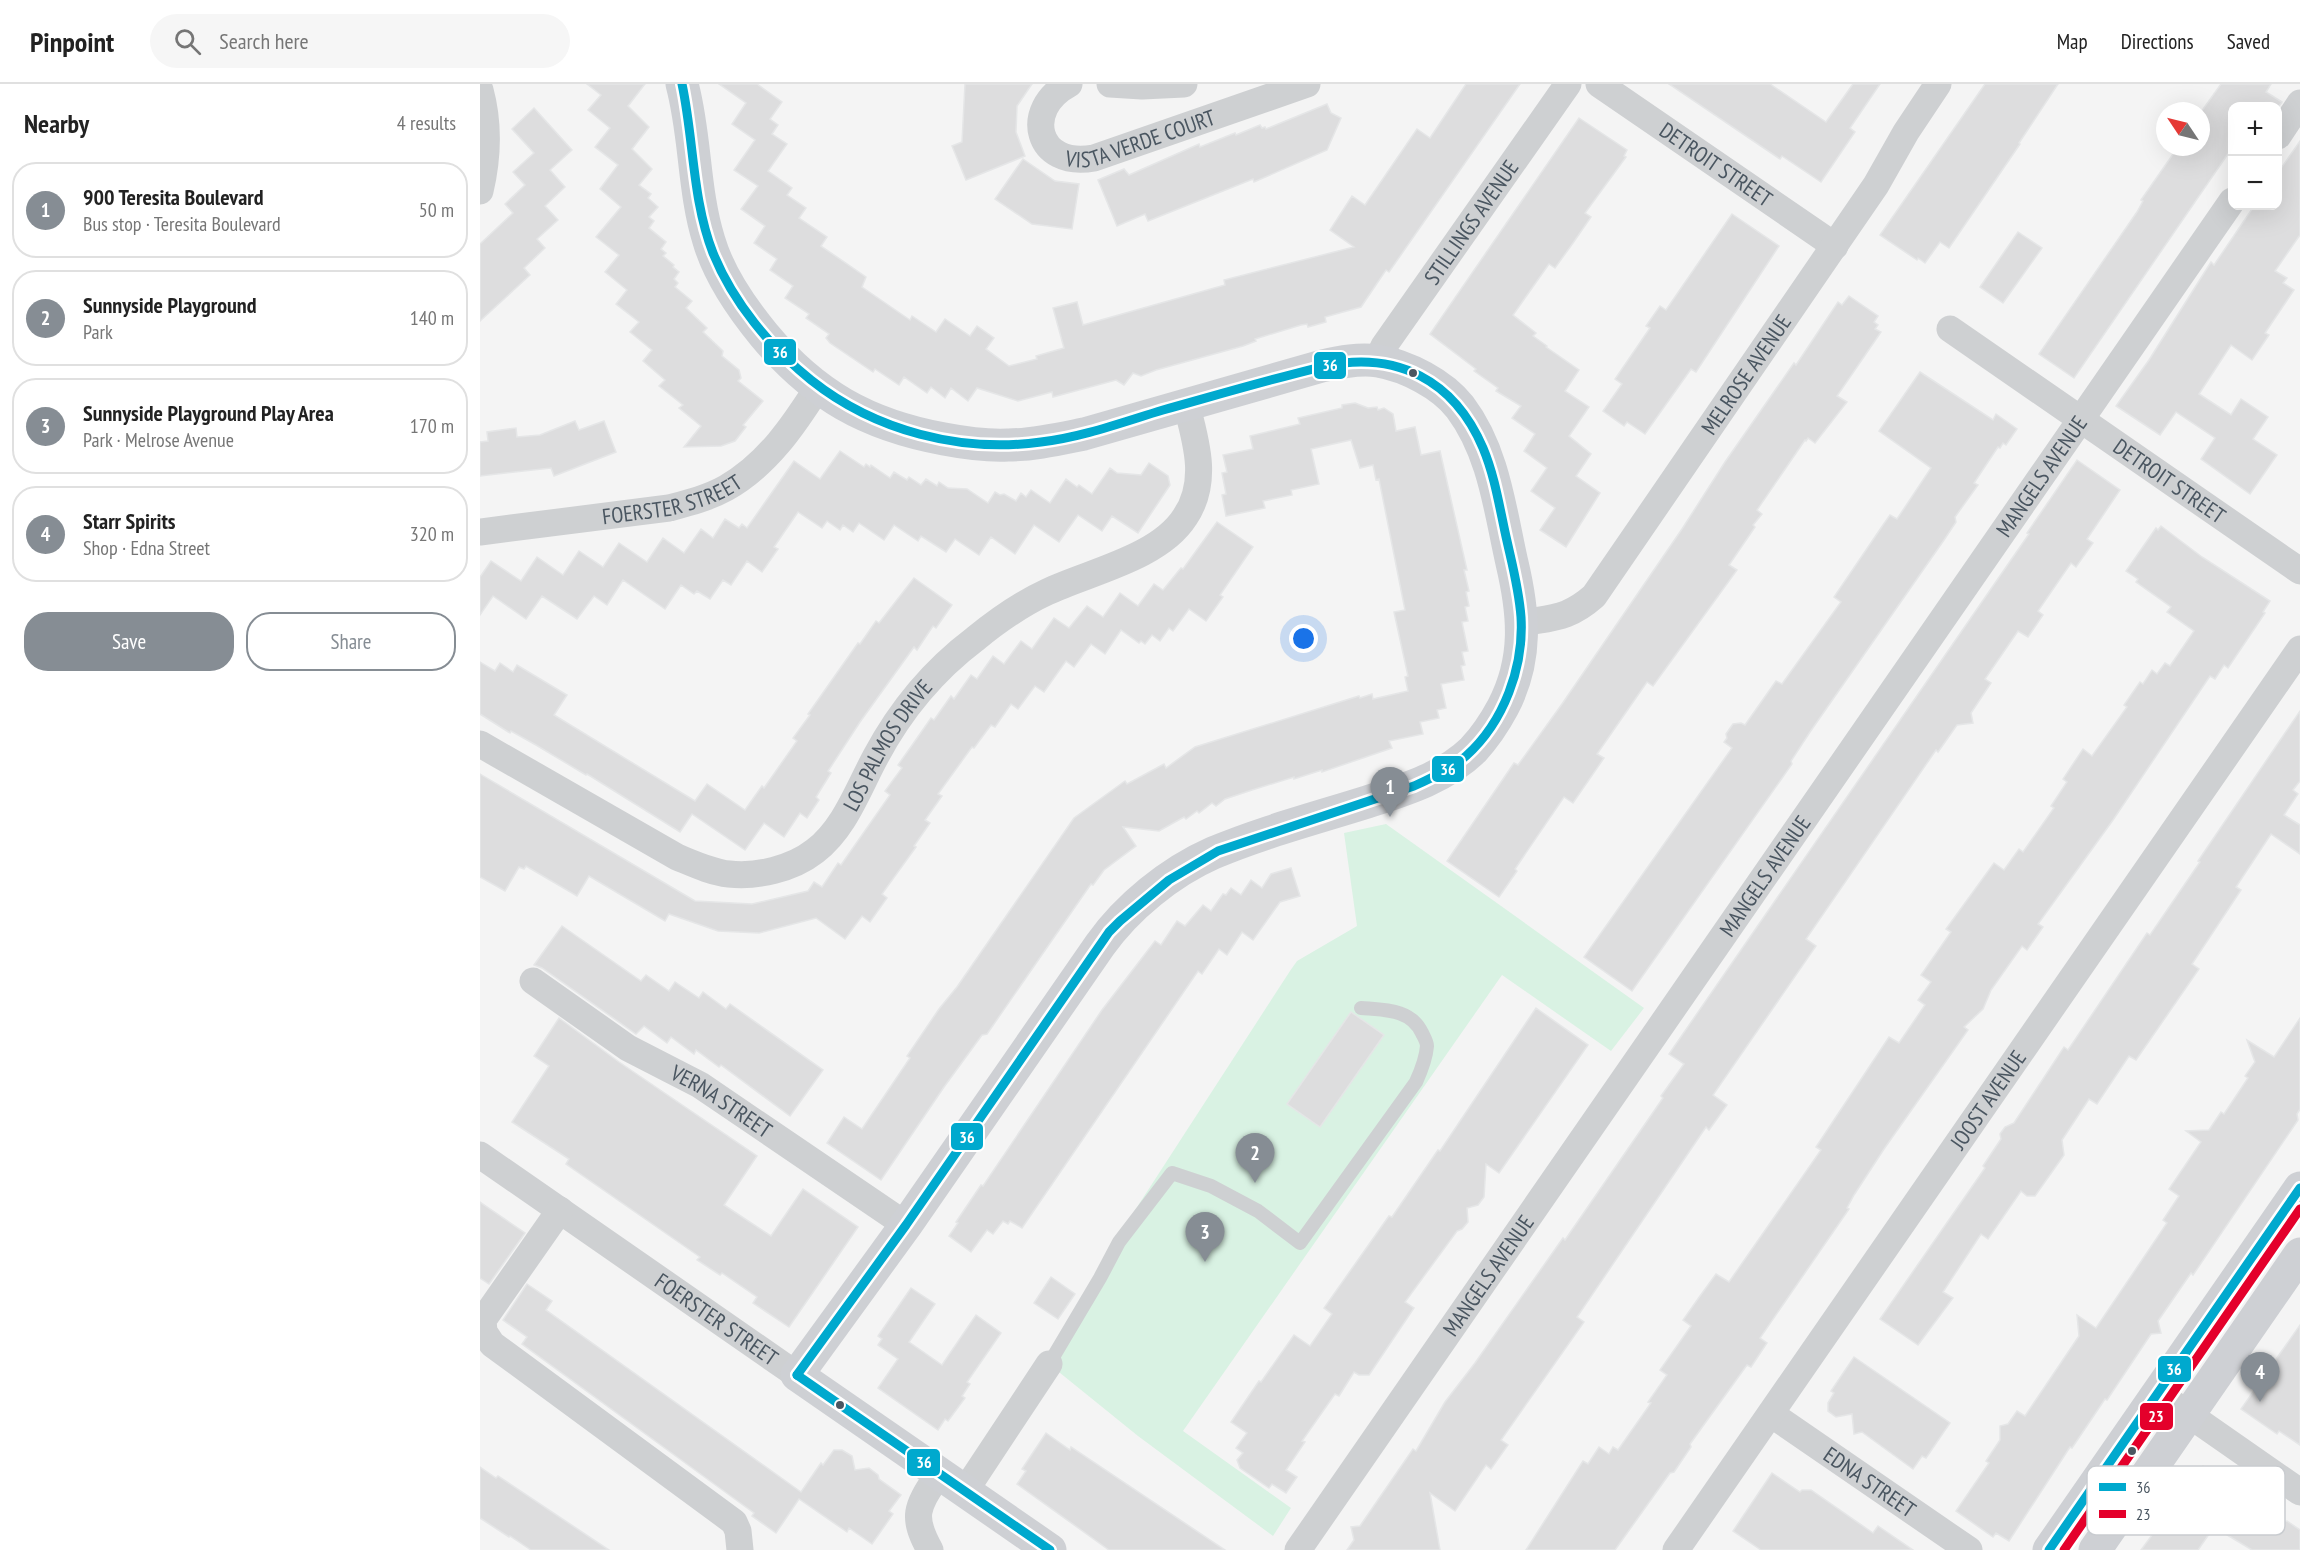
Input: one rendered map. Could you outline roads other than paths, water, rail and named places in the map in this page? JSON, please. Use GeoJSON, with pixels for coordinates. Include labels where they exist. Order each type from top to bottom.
{"type":"FeatureCollection","features":[{"type":"Feature","properties":{"kind":"street"},"geometry":{"type":"LineString","coordinates":[[682,84],[689,109],[699,206],[709,242],[721,271],[755,325],[794,368],[837,401],[866,417],[893,427],[968,443],[1007,446],[1046,442],[1084,434],[1186,403],[1347,361],[1377,361],[1402,368],[1430,381],[1453,398],[1473,425],[1488,457],[1517,585],[1523,622],[1520,656],[1507,699],[1494,723],[1473,750],[1445,771],[1412,788],[1212,854],[1179,873],[1135,906],[1100,945],[906,1225],[797,1375]]}},
{"type":"Feature","properties":{"kind":"street","name":"VISTA VERDE COURT"},"geometry":{"type":"LineString","coordinates":[[1069,84],[1055,92],[1046,104],[1041,120],[1042,136],[1050,150],[1063,158],[1078,161],[1094,158],[1307,84]]}},
{"type":"Feature","properties":{"kind":"street","name":"VISTA VERDE COURT"},"geometry":{"type":"LineString","coordinates":[[1110,84],[1142,86],[1184,84]]}},
{"type":"Feature","properties":{"kind":"street","name":"STILLINGS AVENUE"},"geometry":{"type":"LineString","coordinates":[[1377,361],[1384,346],[1568,84]]}},
{"type":"Feature","properties":{"kind":"street","name":"DETROIT STREET"},"geometry":{"type":"LineString","coordinates":[[1599,84],[1835,246]]}},
{"type":"Feature","properties":{"kind":"street","name":"MELROSE AVENUE"},"geometry":{"type":"LineString","coordinates":[[1523,622],[1556,617],[1577,610],[1594,596],[1876,185],[1906,132],[1938,84]]}},
{"type":"Feature","properties":{"kind":"street"},"geometry":{"type":"LineString","coordinates":[[480,90],[487,125],[485,166],[480,191]]}},
{"type":"Feature","properties":{"kind":"street"},"geometry":{"type":"LineString","coordinates":[[2282,129],[2300,103]]}},
{"type":"Feature","properties":{"kind":"street","name":"MANGELS AVENUE"},"geometry":{"type":"LineString","coordinates":[[1298,1550],[2228,207]]}},
{"type":"Feature","properties":{"kind":"street","name":"DETROIT STREET"},"geometry":{"type":"LineString","coordinates":[[1950,329],[2300,571]]}},
{"type":"Feature","properties":{"kind":"street","name":"FOERSTER STREET"},"geometry":{"type":"LineString","coordinates":[[480,532],[669,508],[699,500],[726,488],[753,469],[783,437],[818,387]]}},
{"type":"Feature","properties":{"kind":"street","name":"LOS PALMOS DRIVE"},"geometry":{"type":"LineString","coordinates":[[480,744],[677,857],[701,867],[729,874],[757,873],[787,867],[815,851],[840,824],[894,726],[917,695],[944,665],[1008,614],[1046,593],[1151,549],[1170,535],[1185,518],[1196,496],[1200,465],[1197,443],[1186,403]]}},
{"type":"Feature","properties":{"kind":"street","name":"JOOST AVENUE"},"geometry":{"type":"LineString","coordinates":[[1676,1550],[2300,649]]}},
{"type":"Feature","properties":{"kind":"street","name":"VERNA STREET"},"geometry":{"type":"LineString","coordinates":[[533,981],[628,1048],[700,1085],[906,1225]]}},
{"type":"Feature","properties":{"kind":"street","name":"FOERSTER STREET"},"geometry":{"type":"LineString","coordinates":[[480,1155],[1050,1550]]}},
{"type":"Feature","properties":{"kind":"street"},"geometry":{"type":"LineString","coordinates":[[2107,1466],[2300,1188]]}},
{"type":"Feature","properties":{"kind":"street"},"geometry":{"type":"LineString","coordinates":[[560,1210],[483,1320],[484,1332],[492,1344],[734,1522],[738,1530],[740,1550]]}},
{"type":"Feature","properties":{"kind":"street"},"geometry":{"type":"LineString","coordinates":[[2153,1466],[2300,1254]]}},
{"type":"Feature","properties":{"kind":"street"},"geometry":{"type":"LineString","coordinates":[[930,1550],[918,1526],[918,1512],[922,1498],[952,1482],[1049,1364]]}},
{"type":"Feature","properties":{"kind":"street"},"geometry":{"type":"LineString","coordinates":[[2158,1393],[2263,1466]]}},
{"type":"Feature","properties":{"kind":"street","name":"EDNA STREET"},"geometry":{"type":"LineString","coordinates":[[1771,1414],[1969,1550]]}},
{"type":"Feature","properties":{"kind":"street"},"geometry":{"type":"LineString","coordinates":[[2285,1482],[2300,1492]]}},
{"type":"Feature","properties":{"kind":"street"},"geometry":{"type":"LineString","coordinates":[[2049,1550],[2087,1495]]}},
{"type":"Feature","properties":{"kind":"street"},"geometry":{"type":"LineString","coordinates":[[2095,1550],[2105,1535]]}},
{"type":"Feature","properties":{"kind":"lane"},"geometry":{"type":"LineString","coordinates":[[1049,1364],[1119,1242],[1172,1173],[1211,1186],[1258,1211],[1300,1243],[1416,1082],[1424,1060],[1427,1044],[1420,1029],[1409,1016],[1388,1010],[1361,1008]]}},
{"type":"Feature","properties":{"kind":"place","name":"900 Teresita Boulevard"},"geometry":{"type":"Point","coordinates":[1390,817]}},
{"type":"Feature","properties":{"kind":"place","name":"Sunnyside Playground"},"geometry":{"type":"Point","coordinates":[1255,1183]}},
{"type":"Feature","properties":{"kind":"place","name":"Sunnyside Playground Play Area"},"geometry":{"type":"Point","coordinates":[1205,1262]}},
{"type":"Feature","properties":{"kind":"place","name":"Starr Spirits"},"geometry":{"type":"Point","coordinates":[2260,1402]}}]}
